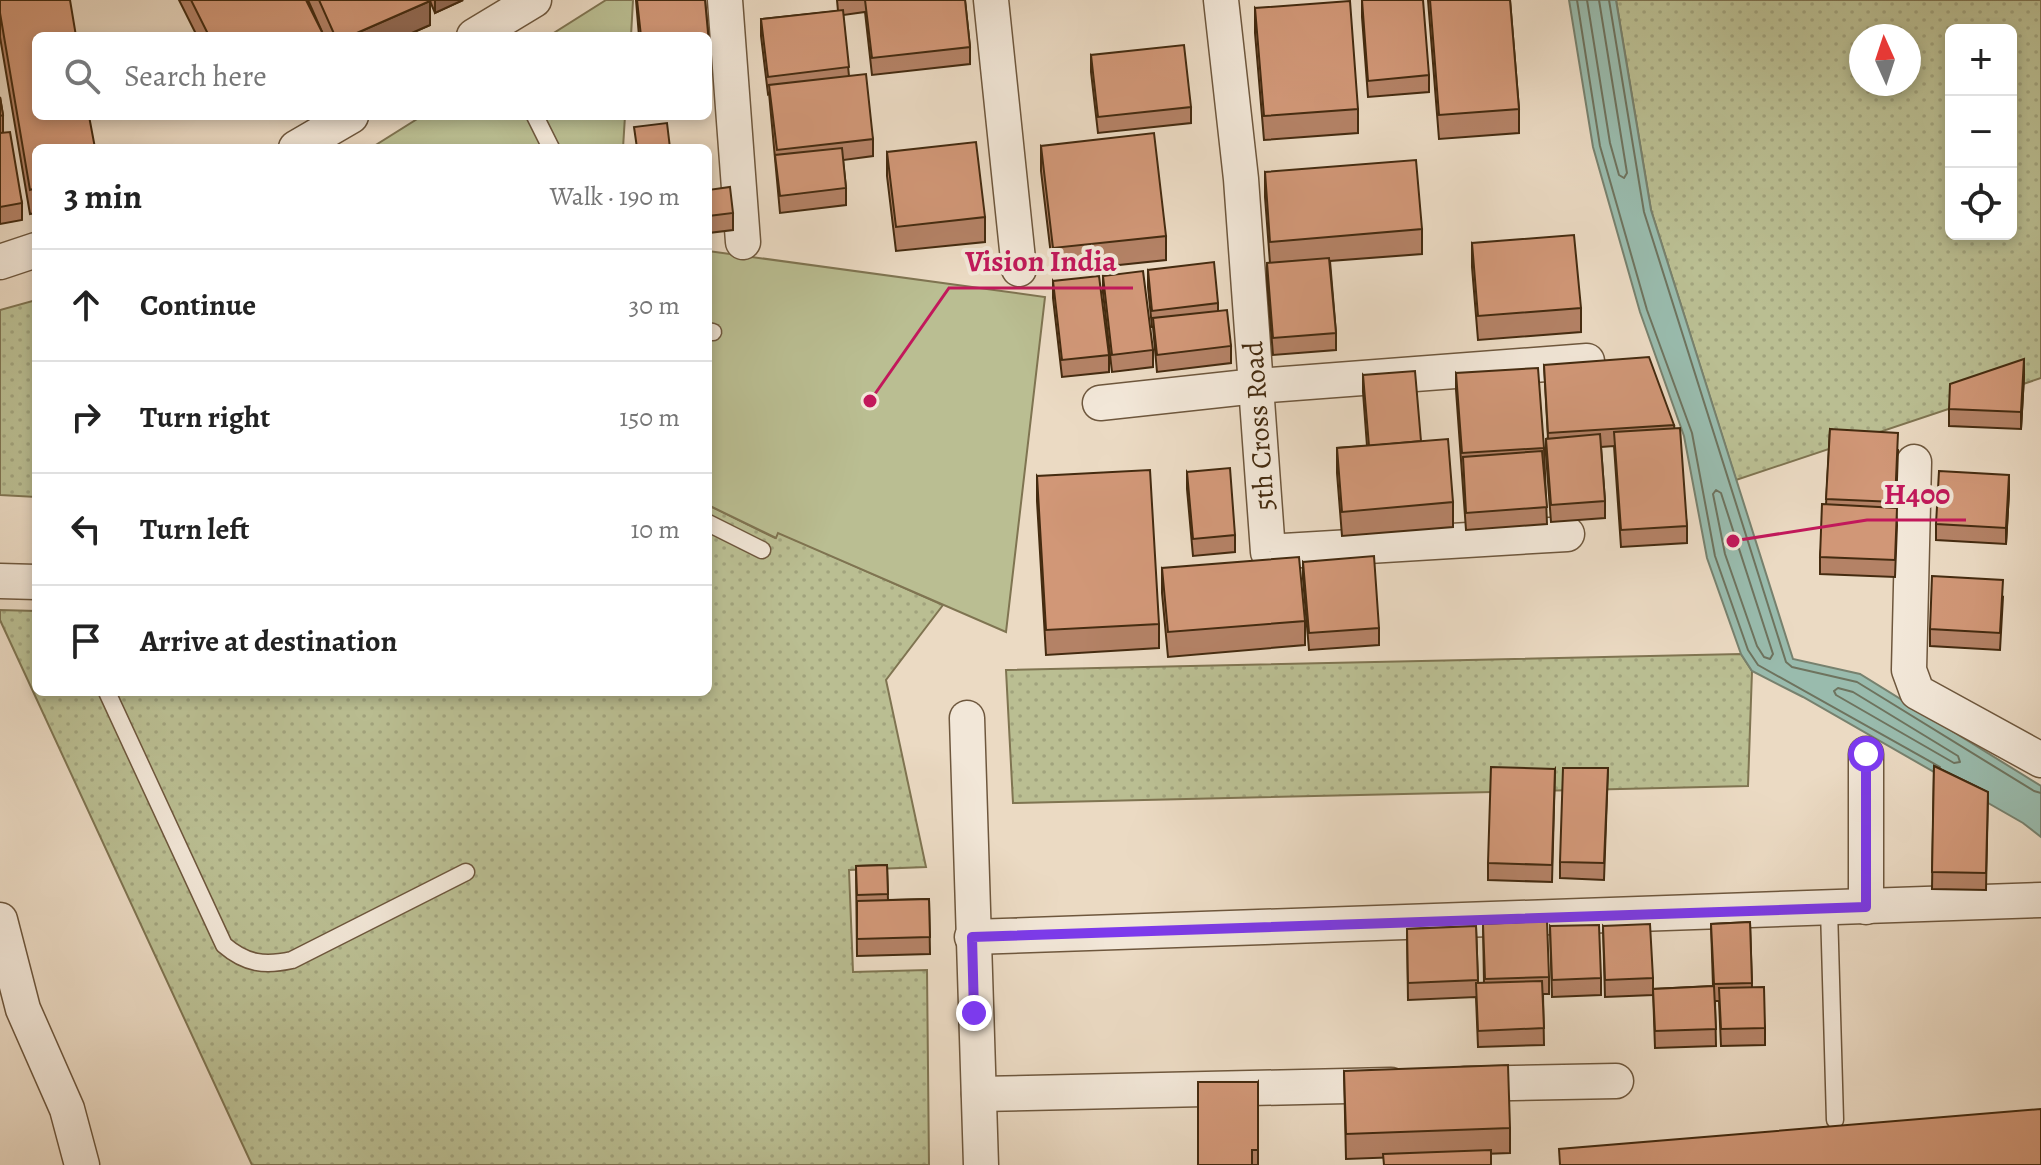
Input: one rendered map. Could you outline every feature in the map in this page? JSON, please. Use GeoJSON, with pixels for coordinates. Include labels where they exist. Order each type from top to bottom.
{"type":"FeatureCollection","features":[{"type":"Feature","properties":{"kind":"street"},"geometry":{"type":"LineString","coordinates":[[487,32],[534,0]]}},
{"type":"Feature","properties":{"kind":"street"},"geometry":{"type":"LineString","coordinates":[[725,0],[743,242]]}},
{"type":"Feature","properties":{"kind":"street"},"geometry":{"type":"LineString","coordinates":[[991,0],[1019,269]]}},
{"type":"Feature","properties":{"kind":"street","name":"5th Cross Road"},"geometry":{"type":"LineString","coordinates":[[1229,1],[1256,178],[1256,386],[1268,552],[1567,534]]}},
{"type":"Feature","properties":{"kind":"street"},"geometry":{"type":"LineString","coordinates":[[303,144],[344,120]]}},
{"type":"Feature","properties":{"kind":"street"},"geometry":{"type":"LineString","coordinates":[[0,262],[32,251]]}},
{"type":"Feature","properties":{"kind":"street"},"geometry":{"type":"LineString","coordinates":[[1100,403],[1256,386],[1587,361]]}},
{"type":"Feature","properties":{"kind":"street"},"geometry":{"type":"LineString","coordinates":[[1914,462],[1909,670],[1917,692],[2041,760]]}},
{"type":"Feature","properties":{"kind":"street"},"geometry":{"type":"LineString","coordinates":[[0,581],[32,582]]}},
{"type":"Feature","properties":{"kind":"street"},"geometry":{"type":"LineString","coordinates":[[967,718],[981,1165]]}},
{"type":"Feature","properties":{"kind":"street"},"geometry":{"type":"LineString","coordinates":[[1866,754],[1866,907]]}},
{"type":"Feature","properties":{"kind":"street"},"geometry":{"type":"LineString","coordinates":[[972,937],[2041,900]]}},
{"type":"Feature","properties":{"kind":"street"},"geometry":{"type":"LineString","coordinates":[[0,920],[23,1009],[67,1109],[82,1165]]}},
{"type":"Feature","properties":{"kind":"street"},"geometry":{"type":"LineString","coordinates":[[979,1094],[1616,1081]]}},
{"type":"Feature","properties":{"kind":"lane"},"geometry":{"type":"LineString","coordinates":[[537,120],[549,144]]}},
{"type":"Feature","properties":{"kind":"lane"},"geometry":{"type":"LineString","coordinates":[[712,525],[762,550]]}},
{"type":"Feature","properties":{"kind":"lane"},"geometry":{"type":"LineString","coordinates":[[109,696],[224,945],[238,957],[269,965],[292,960],[466,872]]}},
{"type":"Feature","properties":{"kind":"lane"},"geometry":{"type":"LineString","coordinates":[[1829,909],[1835,1120]]}},
{"type":"Feature","properties":{"kind":"shaded area"},"geometry":{"type":"Polygon","coordinates":[[[606,0],[633,0],[631,32],[555,32],[606,0]]]}},
{"type":"Feature","properties":{"kind":"shaded area"},"geometry":{"type":"Polygon","coordinates":[[[1616,0],[2041,0],[2041,378],[1736,480],[1651,210],[1616,0]]]}},
{"type":"Feature","properties":{"kind":"shaded area"},"geometry":{"type":"Polygon","coordinates":[[[416,120],[625,120],[623,144],[377,144],[416,120]]]}},
{"type":"Feature","properties":{"kind":"shaded area"},"geometry":{"type":"Polygon","coordinates":[[[712,252],[1045,297],[1006,632],[778,533],[776,538],[712,507],[712,252]]]}},
{"type":"Feature","properties":{"kind":"shaded area"},"geometry":{"type":"Polygon","coordinates":[[[32,301],[32,497],[0,495],[0,310],[32,301]]]}},
{"type":"Feature","properties":{"kind":"shaded area"},"geometry":{"type":"Polygon","coordinates":[[[712,507],[775,538],[778,532],[943,605],[886,680],[926,867],[849,870],[853,972],[927,970],[929,1165],[252,1165],[35,696],[712,696],[712,507]]]}},
{"type":"Feature","properties":{"kind":"shaded area"},"geometry":{"type":"Polygon","coordinates":[[[0,610],[32,611],[32,689],[0,620],[0,610]]]}},
{"type":"Feature","properties":{"kind":"shaded area"},"geometry":{"type":"Polygon","coordinates":[[[1741,654],[1752,671],[1748,786],[1013,803],[1006,670],[1741,654]]]}},
{"type":"Feature","properties":{"kind":"water"},"geometry":{"type":"Polygon","coordinates":[[[1569,0],[1616,0],[1651,210],[1793,659],[1860,674],[2041,786],[2041,837],[2023,823],[1752,671],[1741,654],[1707,558],[1684,436],[1640,312],[1593,147],[1569,0]]]}},
{"type":"Feature","properties":{"kind":"building"},"geometry":{"type":"Polygon","coordinates":[[[0,0],[70,0],[75,32],[32,32],[32,120],[90,120],[94,144],[32,144],[30,190],[0,0]]]}},
{"type":"Feature","properties":{"kind":"building"},"geometry":{"type":"Polygon","coordinates":[[[191,0],[306,0],[322,32],[207,32],[191,0]]]}},
{"type":"Feature","properties":{"kind":"building"},"geometry":{"type":"Polygon","coordinates":[[[319,0],[430,1],[359,32],[333,32],[319,0]]]}},
{"type":"Feature","properties":{"kind":"building"},"geometry":{"type":"Polygon","coordinates":[[[637,0],[705,0],[708,32],[641,32],[637,0]]]}},
{"type":"Feature","properties":{"kind":"building"},"geometry":{"type":"Polygon","coordinates":[[[865,0],[965,0],[970,47],[872,58],[865,0]]]}},
{"type":"Feature","properties":{"kind":"building"},"geometry":{"type":"Polygon","coordinates":[[[1362,0],[1423,0],[1429,75],[1368,81],[1362,0]]]}},
{"type":"Feature","properties":{"kind":"building"},"geometry":{"type":"Polygon","coordinates":[[[1430,0],[1510,0],[1519,109],[1439,115],[1430,0]]]}},
{"type":"Feature","properties":{"kind":"building"},"geometry":{"type":"Polygon","coordinates":[[[1350,1],[1358,109],[1264,116],[1255,8],[1350,1]]]}},
{"type":"Feature","properties":{"kind":"building"},"geometry":{"type":"Polygon","coordinates":[[[843,10],[849,67],[768,77],[761,19],[843,10]]]}},
{"type":"Feature","properties":{"kind":"building"},"geometry":{"type":"Polygon","coordinates":[[[1184,45],[1191,107],[1098,117],[1091,55],[1184,45]]]}},
{"type":"Feature","properties":{"kind":"building"},"geometry":{"type":"Polygon","coordinates":[[[866,74],[873,139],[777,150],[769,85],[866,74]]]}},
{"type":"Feature","properties":{"kind":"building"},"geometry":{"type":"Polygon","coordinates":[[[667,123],[670,144],[636,144],[634,127],[667,123]]]}},
{"type":"Feature","properties":{"kind":"building"},"geometry":{"type":"Polygon","coordinates":[[[10,132],[22,203],[0,207],[0,133],[10,132]]]}},
{"type":"Feature","properties":{"kind":"building"},"geometry":{"type":"Polygon","coordinates":[[[1154,133],[1166,236],[1053,248],[1041,146],[1154,133]]]}},
{"type":"Feature","properties":{"kind":"building"},"geometry":{"type":"Polygon","coordinates":[[[976,142],[985,217],[896,227],[887,152],[976,142]]]}},
{"type":"Feature","properties":{"kind":"building"},"geometry":{"type":"Polygon","coordinates":[[[842,148],[846,188],[780,196],[775,155],[842,148]]]}},
{"type":"Feature","properties":{"kind":"building"},"geometry":{"type":"Polygon","coordinates":[[[1416,160],[1422,229],[1270,242],[1265,172],[1416,160]]]}},
{"type":"Feature","properties":{"kind":"building"},"geometry":{"type":"Polygon","coordinates":[[[730,187],[733,213],[712,216],[712,189],[730,187]]]}},
{"type":"Feature","properties":{"kind":"building"},"geometry":{"type":"Polygon","coordinates":[[[1574,235],[1581,308],[1478,316],[1472,243],[1574,235]]]}},
{"type":"Feature","properties":{"kind":"building"},"geometry":{"type":"Polygon","coordinates":[[[1329,258],[1336,333],[1273,338],[1267,263],[1329,258]]]}},
{"type":"Feature","properties":{"kind":"building"},"geometry":{"type":"Polygon","coordinates":[[[1214,262],[1218,303],[1152,311],[1148,270],[1214,262]]]}},
{"type":"Feature","properties":{"kind":"building"},"geometry":{"type":"Polygon","coordinates":[[[1143,271],[1153,350],[1112,355],[1103,276],[1143,271]]]}},
{"type":"Feature","properties":{"kind":"building"},"geometry":{"type":"Polygon","coordinates":[[[1099,276],[1109,355],[1062,360],[1053,281],[1099,276]]]}},
{"type":"Feature","properties":{"kind":"building"},"geometry":{"type":"Polygon","coordinates":[[[1227,310],[1231,346],[1157,355],[1153,318],[1227,310]]]}},
{"type":"Feature","properties":{"kind":"building"},"geometry":{"type":"Polygon","coordinates":[[[1649,357],[1674,425],[1548,433],[1544,365],[1649,357]]]}},
{"type":"Feature","properties":{"kind":"building"},"geometry":{"type":"Polygon","coordinates":[[[2024,359],[2021,412],[1949,409],[1950,384],[2024,359]]]}},
{"type":"Feature","properties":{"kind":"building"},"geometry":{"type":"Polygon","coordinates":[[[1538,368],[1544,448],[1462,453],[1456,373],[1538,368]]]}},
{"type":"Feature","properties":{"kind":"building"},"geometry":{"type":"Polygon","coordinates":[[[1415,371],[1421,441],[1369,446],[1363,375],[1415,371]]]}},
{"type":"Feature","properties":{"kind":"building"},"geometry":{"type":"Polygon","coordinates":[[[1680,428],[1687,526],[1621,530],[1614,432],[1680,428]]]}},
{"type":"Feature","properties":{"kind":"building"},"geometry":{"type":"Polygon","coordinates":[[[1830,429],[1898,433],[1895,502],[1826,499],[1830,429]]]}},
{"type":"Feature","properties":{"kind":"building"},"geometry":{"type":"Polygon","coordinates":[[[1600,434],[1605,501],[1551,505],[1546,439],[1600,434]]]}},
{"type":"Feature","properties":{"kind":"building"},"geometry":{"type":"Polygon","coordinates":[[[1448,439],[1453,502],[1342,512],[1337,448],[1448,439]]]}},
{"type":"Feature","properties":{"kind":"building"},"geometry":{"type":"Polygon","coordinates":[[[1542,451],[1547,507],[1466,513],[1463,457],[1542,451]]]}},
{"type":"Feature","properties":{"kind":"building"},"geometry":{"type":"Polygon","coordinates":[[[1230,468],[1235,535],[1193,539],[1187,472],[1230,468]]]}},
{"type":"Feature","properties":{"kind":"building"},"geometry":{"type":"Polygon","coordinates":[[[1150,470],[1159,624],[1046,630],[1037,476],[1150,470]]]}},
{"type":"Feature","properties":{"kind":"building"},"geometry":{"type":"Polygon","coordinates":[[[1939,471],[2009,475],[2006,528],[1936,524],[1939,471]]]}},
{"type":"Feature","properties":{"kind":"building"},"geometry":{"type":"Polygon","coordinates":[[[1822,504],[1897,508],[1895,560],[1820,557],[1822,504]]]}},
{"type":"Feature","properties":{"kind":"building"},"geometry":{"type":"Polygon","coordinates":[[[1374,556],[1379,628],[1309,633],[1303,562],[1374,556]]]}},
{"type":"Feature","properties":{"kind":"building"},"geometry":{"type":"Polygon","coordinates":[[[1299,557],[1305,621],[1168,632],[1162,568],[1299,557]]]}},
{"type":"Feature","properties":{"kind":"building"},"geometry":{"type":"Polygon","coordinates":[[[1932,576],[2003,580],[2000,633],[1930,629],[1932,576]]]}},
{"type":"Feature","properties":{"kind":"building"},"geometry":{"type":"Polygon","coordinates":[[[1934,766],[1988,792],[1986,873],[1932,872],[1934,766]]]}},
{"type":"Feature","properties":{"kind":"building"},"geometry":{"type":"Polygon","coordinates":[[[1491,767],[1555,769],[1552,865],[1488,863],[1491,767]]]}},
{"type":"Feature","properties":{"kind":"building"},"geometry":{"type":"Polygon","coordinates":[[[1563,768],[1608,768],[1604,863],[1560,862],[1563,768]]]}},
{"type":"Feature","properties":{"kind":"building"},"geometry":{"type":"Polygon","coordinates":[[[887,865],[888,894],[857,895],[856,866],[887,865]]]}},
{"type":"Feature","properties":{"kind":"building"},"geometry":{"type":"Polygon","coordinates":[[[929,899],[930,937],[857,939],[857,901],[929,899]]]}},
{"type":"Feature","properties":{"kind":"building"},"geometry":{"type":"Polygon","coordinates":[[[1547,921],[1549,977],[1485,979],[1483,924],[1547,921]]]}},
{"type":"Feature","properties":{"kind":"building"},"geometry":{"type":"Polygon","coordinates":[[[1750,922],[1752,983],[1714,984],[1711,924],[1750,922]]]}},
{"type":"Feature","properties":{"kind":"building"},"geometry":{"type":"Polygon","coordinates":[[[1650,924],[1653,978],[1605,980],[1603,926],[1650,924]]]}},
{"type":"Feature","properties":{"kind":"building"},"geometry":{"type":"Polygon","coordinates":[[[1599,925],[1601,978],[1552,980],[1550,926],[1599,925]]]}},
{"type":"Feature","properties":{"kind":"building"},"geometry":{"type":"Polygon","coordinates":[[[1476,926],[1478,980],[1408,983],[1407,929],[1476,926]]]}},
{"type":"Feature","properties":{"kind":"building"},"geometry":{"type":"Polygon","coordinates":[[[1542,981],[1544,1028],[1478,1031],[1476,983],[1542,981]]]}},
{"type":"Feature","properties":{"kind":"building"},"geometry":{"type":"Polygon","coordinates":[[[1714,986],[1716,1029],[1655,1031],[1653,989],[1714,986]]]}},
{"type":"Feature","properties":{"kind":"building"},"geometry":{"type":"Polygon","coordinates":[[[1764,987],[1765,1028],[1721,1029],[1719,988],[1764,987]]]}},
{"type":"Feature","properties":{"kind":"building"},"geometry":{"type":"Polygon","coordinates":[[[1508,1065],[1510,1128],[1346,1134],[1344,1071],[1508,1065]]]}},
{"type":"Feature","properties":{"kind":"building"},"geometry":{"type":"Polygon","coordinates":[[[1198,1082],[1258,1082],[1258,1150],[1252,1150],[1252,1165],[1198,1165],[1198,1082]]]}},
{"type":"Feature","properties":{"kind":"building"},"geometry":{"type":"Polygon","coordinates":[[[2041,1109],[2041,1165],[1560,1165],[1559,1149],[2041,1109]]]}},
{"type":"Feature","properties":{"kind":"building"},"geometry":{"type":"Polygon","coordinates":[[[1491,1150],[1491,1165],[1384,1165],[1383,1154],[1491,1150]]]}},
{"type":"Feature","properties":{"kind":"place","name":"Vision India"},"geometry":{"type":"Point","coordinates":[870,401]}},
{"type":"Feature","properties":{"kind":"place","name":"H400"},"geometry":{"type":"Point","coordinates":[1733,541]}},
{"type":"Feature","properties":{"kind":"route"},"geometry":{"type":"LineString","coordinates":[[974,1013],[972,937],[1866,907],[1866,754]]}}]}
